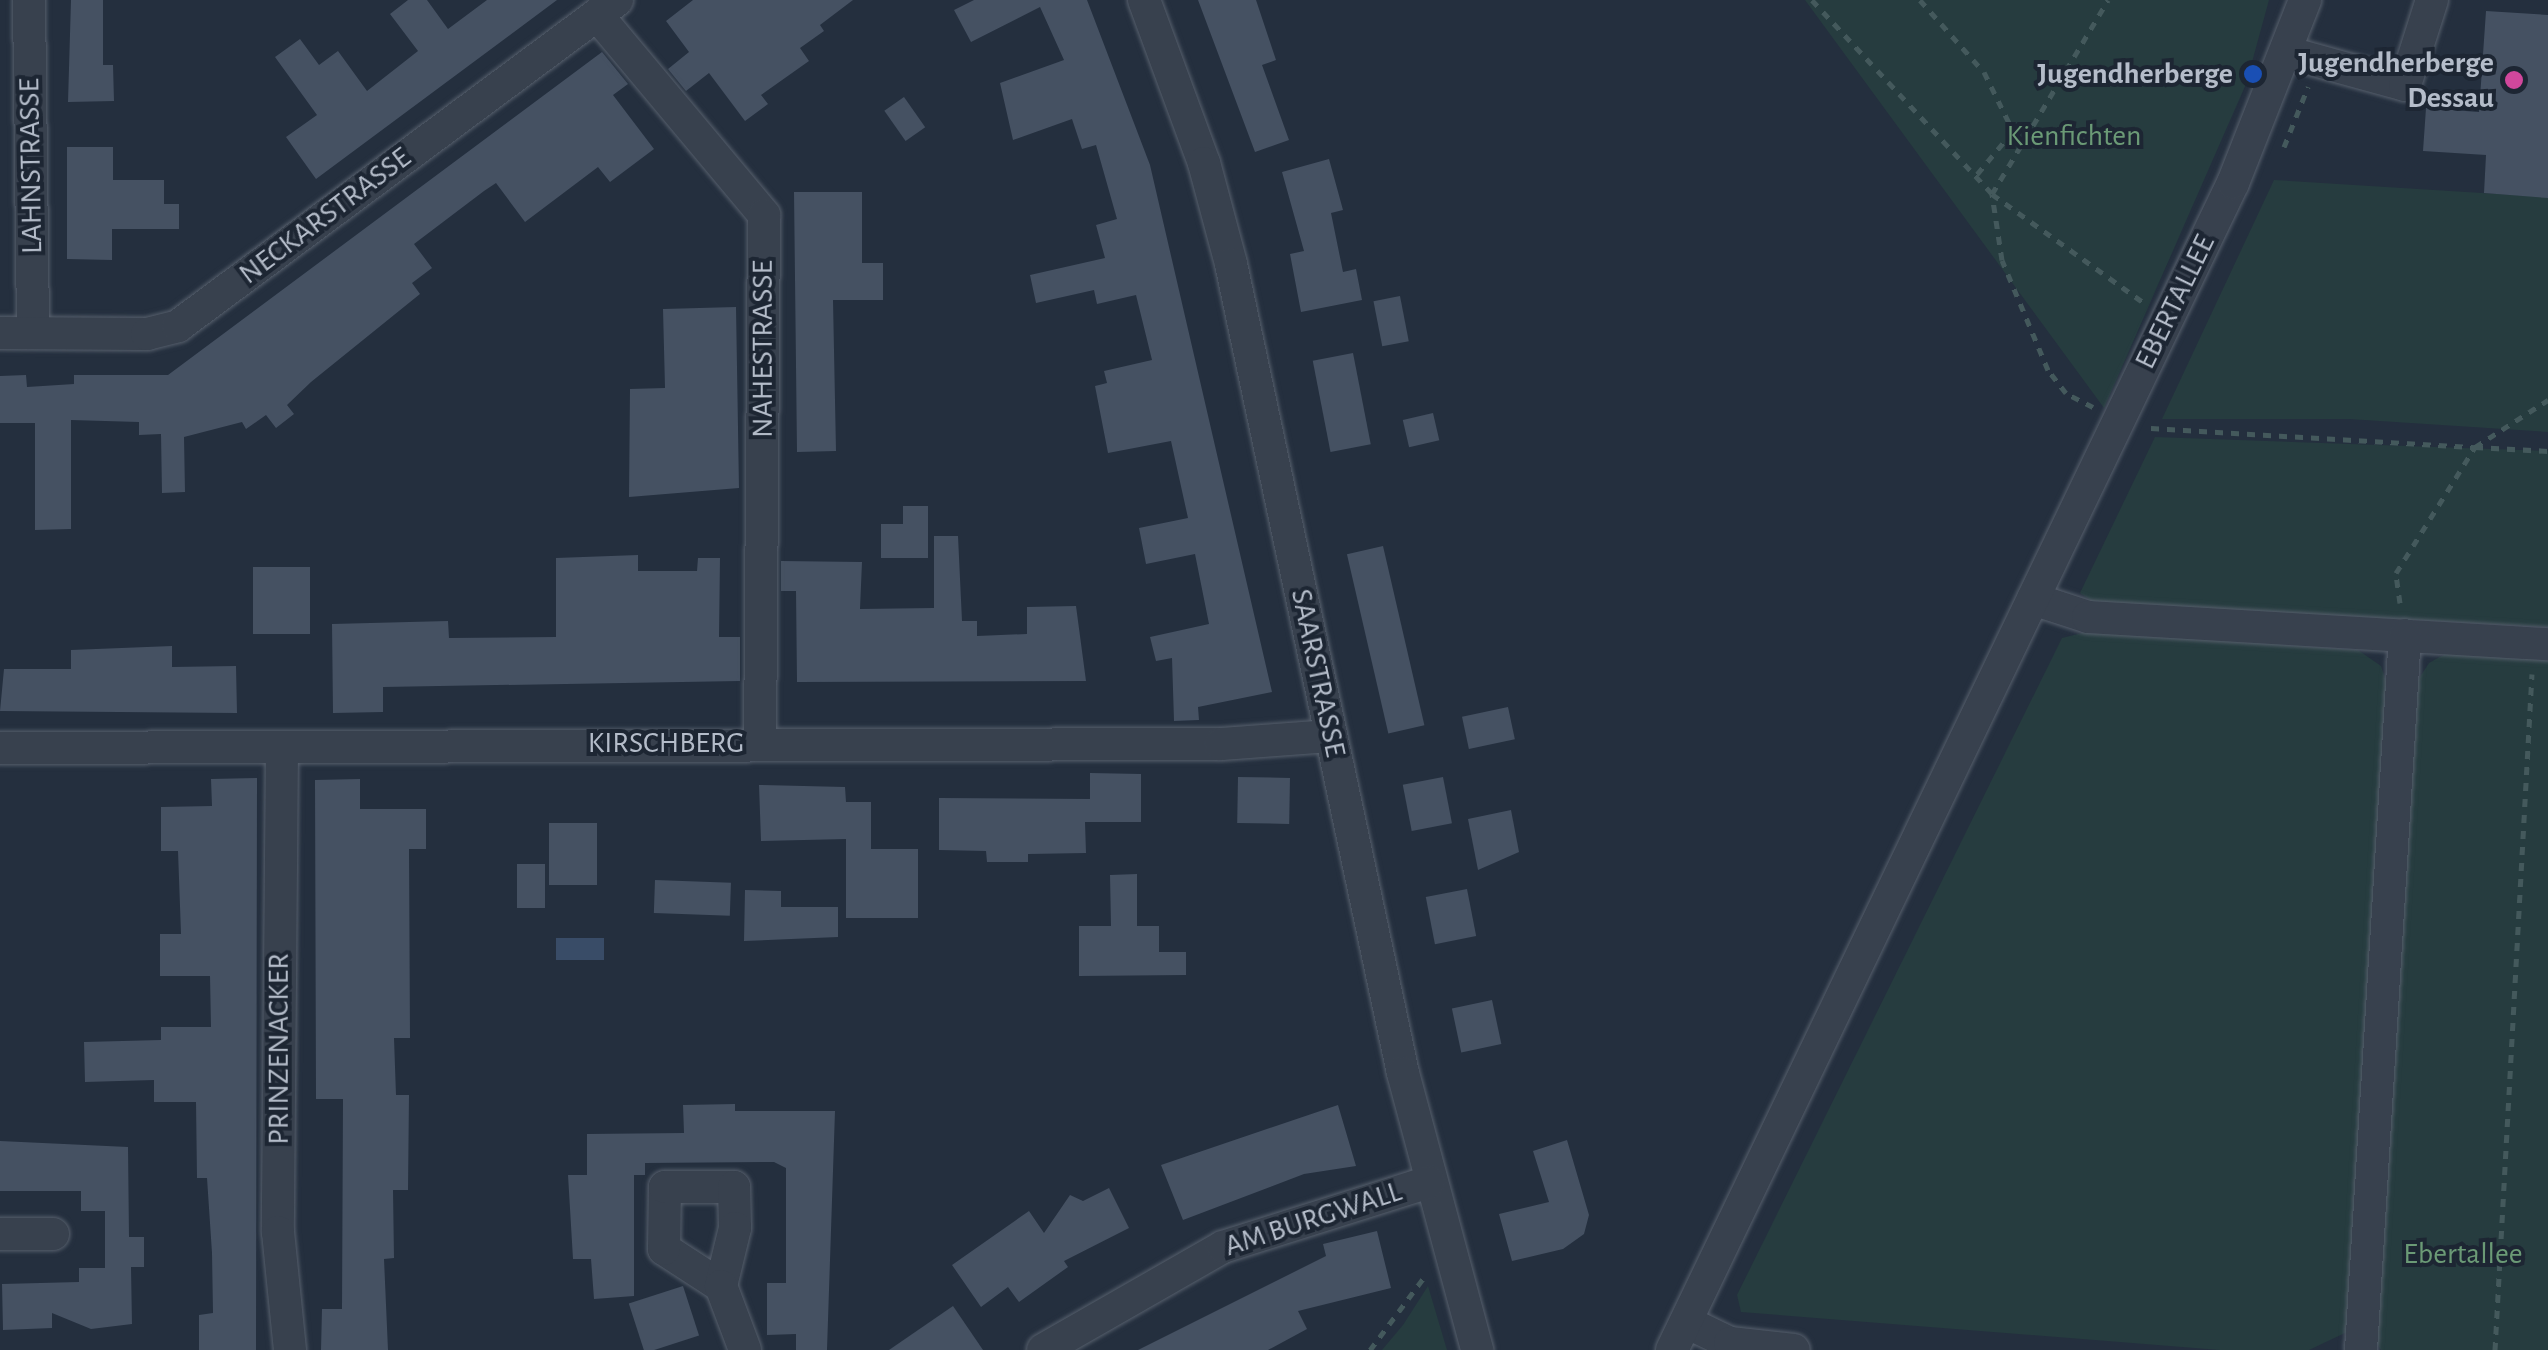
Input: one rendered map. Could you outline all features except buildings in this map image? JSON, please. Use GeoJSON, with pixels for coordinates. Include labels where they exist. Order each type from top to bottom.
{"type":"FeatureCollection","features":[{"type":"Feature","properties":{"kind":"street","name":"LAHNSTRASSE"},"geometry":{"type":"LineString","coordinates":[[29,0],[34,333]]}},
{"type":"Feature","properties":{"kind":"street","name":"SAARSTRASSE"},"geometry":{"type":"LineString","coordinates":[[1144,0],[1204,162],[1231,264],[1429,1182],[1477,1350]]}},
{"type":"Feature","properties":{"kind":"street","name":"EBERTALLEE"},"geometry":{"type":"LineString","coordinates":[[1794,1350],[1679,1336],[2168,316],[2288,53],[2305,0]]}},
{"type":"Feature","properties":{"kind":"street"},"geometry":{"type":"LineString","coordinates":[[2288,53],[2405,85],[2432,0]]}},
{"type":"Feature","properties":{"kind":"street","name":"NECKARSTRASSE"},"geometry":{"type":"LineString","coordinates":[[0,333],[147,334],[178,326],[607,8]]}},
{"type":"Feature","properties":{"kind":"street","name":"NAHESTRASSE"},"geometry":{"type":"LineString","coordinates":[[607,8],[764,215],[760,743]]}},
{"type":"Feature","properties":{"kind":"street"},"geometry":{"type":"LineString","coordinates":[[2033,599],[2088,618],[2541,643]]}},
{"type":"Feature","properties":{"kind":"street"},"geometry":{"type":"LineString","coordinates":[[2361,1350],[2405,635]]}},
{"type":"Feature","properties":{"kind":"street","name":"KIRSCHBERG"},"geometry":{"type":"LineString","coordinates":[[0,748],[1222,744],[1331,736]]}},
{"type":"Feature","properties":{"kind":"street","name":"PRINZENACKER"},"geometry":{"type":"LineString","coordinates":[[282,746],[278,1232],[290,1350]]}},
{"type":"Feature","properties":{"kind":"street","name":"AM BURGWALL"},"geometry":{"type":"LineString","coordinates":[[1043,1350],[1223,1247],[1429,1182]]}},
{"type":"Feature","properties":{"kind":"street"},"geometry":{"type":"LineString","coordinates":[[0,1234],[53,1234]]}},
{"type":"Feature","properties":{"kind":"street"},"geometry":{"type":"LineString","coordinates":[[720,1286],[745,1350]]}},
{"type":"Feature","properties":{"kind":"path"},"geometry":{"type":"LineString","coordinates":[[1812,0],[1992,194],[2071,256],[2168,316]]}},
{"type":"Feature","properties":{"kind":"path"},"geometry":{"type":"LineString","coordinates":[[1920,0],[1984,72],[2013,131],[1974,178]]}},
{"type":"Feature","properties":{"kind":"path"},"geometry":{"type":"LineString","coordinates":[[2108,0],[1992,194],[2002,260],[2048,370],[2066,393],[2120,417],[2194,436],[2548,451]]}},
{"type":"Feature","properties":{"kind":"path"},"geometry":{"type":"LineString","coordinates":[[2405,635],[2396,573],[2475,447],[2548,400]]}},
{"type":"Feature","properties":{"kind":"path"},"geometry":{"type":"LineString","coordinates":[[2495,1350],[2541,643]]}},
{"type":"Feature","properties":{"kind":"path"},"geometry":{"type":"LineString","coordinates":[[1370,1350],[1424,1276],[1450,1264]]}},
{"type":"Feature","properties":{"kind":"green space","name":"Kienfichten"},"geometry":{"type":"Polygon","coordinates":[[[1805,0],[2269,0],[2246,84],[2104,408],[1805,0]]]}},
{"type":"Feature","properties":{"kind":"green space"},"geometry":{"type":"Polygon","coordinates":[[[2274,180],[2548,197],[2548,432],[2349,419],[2162,419],[2274,180]]]}},
{"type":"Feature","properties":{"kind":"green space"},"geometry":{"type":"Polygon","coordinates":[[[2155,437],[2548,451],[2548,627],[2095,603],[2080,593],[2155,437]]]}},
{"type":"Feature","properties":{"kind":"green space"},"geometry":{"type":"Polygon","coordinates":[[[2090,631],[2358,650],[2381,666],[2389,690],[2347,1332],[2309,1350],[2220,1350],[1741,1312],[1737,1295],[2062,638],[2090,631]]]}},
{"type":"Feature","properties":{"kind":"green space","name":"Ebertallee"},"geometry":{"type":"Polygon","coordinates":[[[2452,650],[2548,661],[2548,1350],[2381,1350],[2373,1337],[2414,686],[2429,663],[2452,650]]]}},
{"type":"Feature","properties":{"kind":"green space"},"geometry":{"type":"Polygon","coordinates":[[[1428,1286],[1447,1350],[1382,1350],[1403,1325],[1428,1286]]]}},
{"type":"Feature","properties":{"kind":"water"},"geometry":{"type":"Polygon","coordinates":[[[556,938],[604,938],[604,960],[556,960],[556,938]]]}},
{"type":"Feature","properties":{"kind":"place","name":"Jugendherberge"},"geometry":{"type":"Point","coordinates":[2253,74]}},
{"type":"Feature","properties":{"kind":"place","name":"Jugendherberge Dessau"},"geometry":{"type":"Point","coordinates":[2514,80]}}]}
